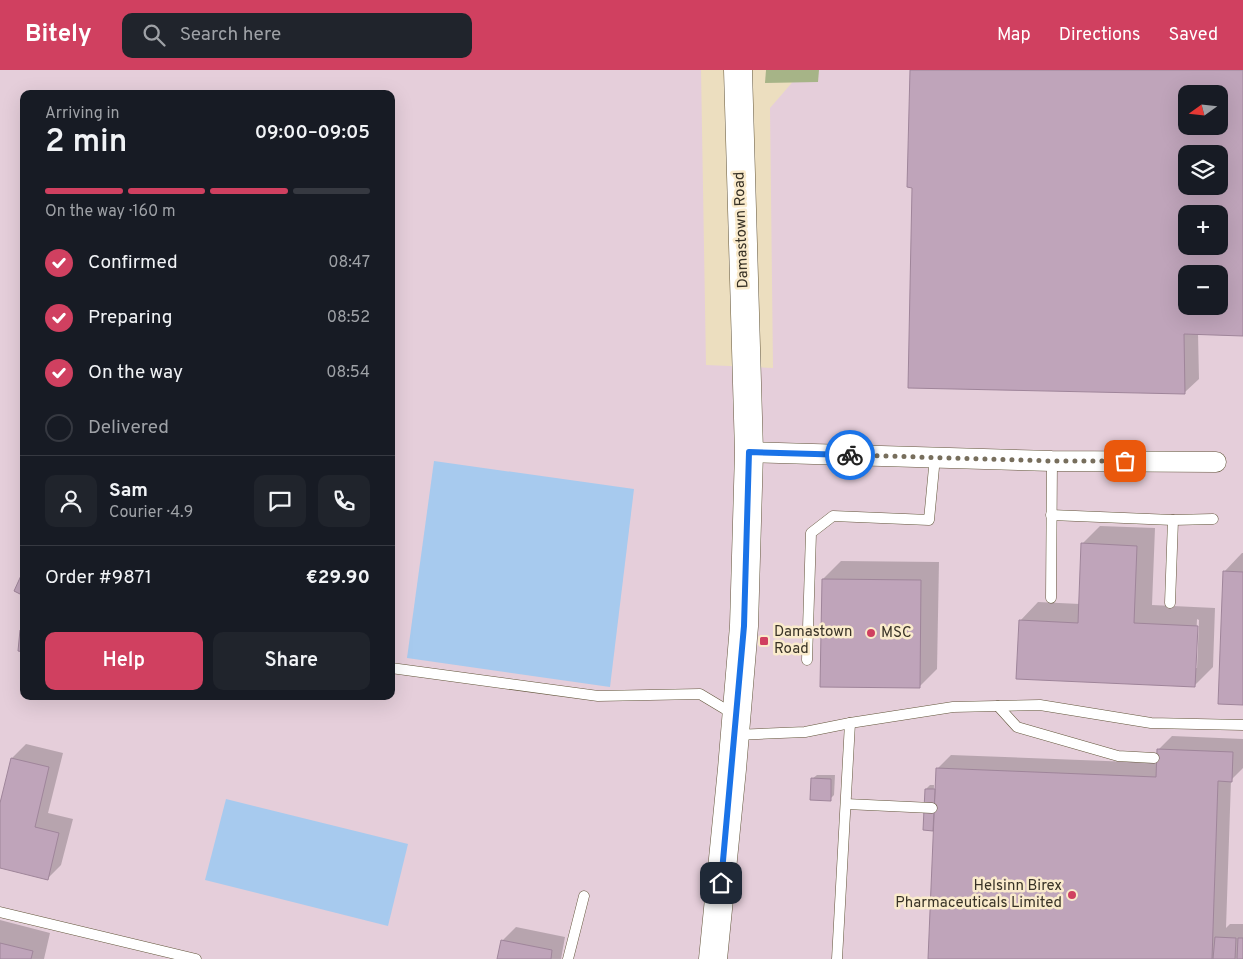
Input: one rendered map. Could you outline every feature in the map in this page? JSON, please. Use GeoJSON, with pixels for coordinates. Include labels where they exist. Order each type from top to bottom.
{"type":"FeatureCollection","features":[{"type":"Feature","properties":{"kind":"street","name":"Damastown Road"},"geometry":{"type":"LineString","coordinates":[[713,959],[744,626],[749,452],[738,70]]}},
{"type":"Feature","properties":{"kind":"street"},"geometry":{"type":"LineString","coordinates":[[749,452],[1052,461],[1216,462]]}},
{"type":"Feature","properties":{"kind":"lane"},"geometry":{"type":"LineString","coordinates":[[807,660],[811,533],[833,516],[929,520],[935,457]]}},
{"type":"Feature","properties":{"kind":"lane"},"geometry":{"type":"LineString","coordinates":[[1051,598],[1052,461]]}},
{"type":"Feature","properties":{"kind":"lane"},"geometry":{"type":"LineString","coordinates":[[1051,515],[1174,520],[1213,519]]}},
{"type":"Feature","properties":{"kind":"lane"},"geometry":{"type":"LineString","coordinates":[[1170,603],[1174,520]]}},
{"type":"Feature","properties":{"kind":"lane"},"geometry":{"type":"LineString","coordinates":[[395,669],[598,696],[700,694],[735,725],[805,732],[952,707],[1040,705],[1151,723],[1243,725]]}},
{"type":"Feature","properties":{"kind":"lane"},"geometry":{"type":"LineString","coordinates":[[998,706],[1017,728],[1118,756],[1154,758]]}},
{"type":"Feature","properties":{"kind":"lane"},"geometry":{"type":"LineString","coordinates":[[837,959],[850,723]]}},
{"type":"Feature","properties":{"kind":"lane"},"geometry":{"type":"LineString","coordinates":[[846,804],[932,808]]}},
{"type":"Feature","properties":{"kind":"lane"},"geometry":{"type":"LineString","coordinates":[[568,959],[584,896]]}},
{"type":"Feature","properties":{"kind":"lane"},"geometry":{"type":"LineString","coordinates":[[0,912],[196,959]]}},
{"type":"Feature","properties":{"kind":"shaded area"},"geometry":{"type":"Polygon","coordinates":[[[0,70],[701,70],[706,365],[773,368],[770,108],[803,70],[1243,70],[1243,959],[0,959],[0,70]]]}},
{"type":"Feature","properties":{"kind":"green space"},"geometry":{"type":"Polygon","coordinates":[[[766,70],[819,70],[818,82],[765,83],[766,70]]]}},
{"type":"Feature","properties":{"kind":"water"},"geometry":{"type":"Polygon","coordinates":[[[434,461],[634,489],[610,687],[407,658],[434,461]]]}},
{"type":"Feature","properties":{"kind":"water"},"geometry":{"type":"Polygon","coordinates":[[[226,799],[408,844],[388,926],[205,880],[226,799]]]}},
{"type":"Feature","properties":{"kind":"building"},"geometry":{"type":"Polygon","coordinates":[[[910,70],[1243,70],[1243,336],[1184,334],[1185,394],[908,388],[912,188],[907,187],[910,70]]]}},
{"type":"Feature","properties":{"kind":"building"},"geometry":{"type":"Polygon","coordinates":[[[1081,543],[1137,546],[1134,623],[1198,626],[1195,687],[1016,679],[1019,620],[1078,623],[1081,543]]]}},
{"type":"Feature","properties":{"kind":"building"},"geometry":{"type":"Polygon","coordinates":[[[1223,571],[1243,572],[1243,705],[1218,704],[1223,571]]]}},
{"type":"Feature","properties":{"kind":"building"},"geometry":{"type":"Polygon","coordinates":[[[20,578],[20,594],[14,591],[20,578]]]}},
{"type":"Feature","properties":{"kind":"building","name":"MSC"},"geometry":{"type":"Polygon","coordinates":[[[822,579],[921,580],[920,688],[820,687],[822,579]]]}},
{"type":"Feature","properties":{"kind":"building"},"geometry":{"type":"Polygon","coordinates":[[[20,630],[20,651],[18,651],[20,630]]]}},
{"type":"Feature","properties":{"kind":"building","name":"Helsinn Birex Pharmaceuticals Limited"},"geometry":{"type":"Polygon","coordinates":[[[1157,749],[1233,752],[1232,782],[1218,781],[1212,959],[928,959],[936,768],[1156,777],[1157,749]]]}},
{"type":"Feature","properties":{"kind":"building"},"geometry":{"type":"Polygon","coordinates":[[[11,758],[49,767],[35,827],[59,833],[48,880],[0,868],[0,803],[11,758]]]}},
{"type":"Feature","properties":{"kind":"building"},"geometry":{"type":"Polygon","coordinates":[[[811,778],[831,779],[831,801],[810,800],[811,778]]]}},
{"type":"Feature","properties":{"kind":"building"},"geometry":{"type":"Polygon","coordinates":[[[925,789],[935,789],[933,831],[923,830],[925,789]]]}},
{"type":"Feature","properties":{"kind":"building"},"geometry":{"type":"Polygon","coordinates":[[[1215,937],[1236,938],[1235,959],[1213,959],[1215,937]]]}},
{"type":"Feature","properties":{"kind":"building"},"geometry":{"type":"Polygon","coordinates":[[[1238,938],[1243,938],[1243,959],[1237,959],[1238,938]]]}},
{"type":"Feature","properties":{"kind":"building"},"geometry":{"type":"Polygon","coordinates":[[[501,940],[552,950],[551,959],[497,959],[501,940]]]}},
{"type":"Feature","properties":{"kind":"building"},"geometry":{"type":"Polygon","coordinates":[[[0,943],[33,951],[31,959],[0,959],[0,943]]]}},
{"type":"Feature","properties":{"kind":"way so far"},"geometry":{"type":"LineString","coordinates":[[850,455],[1052,461],[1125,461]]}},
{"type":"Feature","properties":{"kind":"place","name":"MSC"},"geometry":{"type":"Point","coordinates":[871,633]}},
{"type":"Feature","properties":{"kind":"place","name":"Damastown Road"},"geometry":{"type":"Point","coordinates":[764,641]}},
{"type":"Feature","properties":{"kind":"place","name":"Helsinn Birex Pharmaceuticals Limited"},"geometry":{"type":"Point","coordinates":[1072,895]}},
{"type":"Feature","properties":{"kind":"route"},"geometry":{"type":"LineString","coordinates":[[721,883],[744,626],[749,452],[850,455]]}}]}
